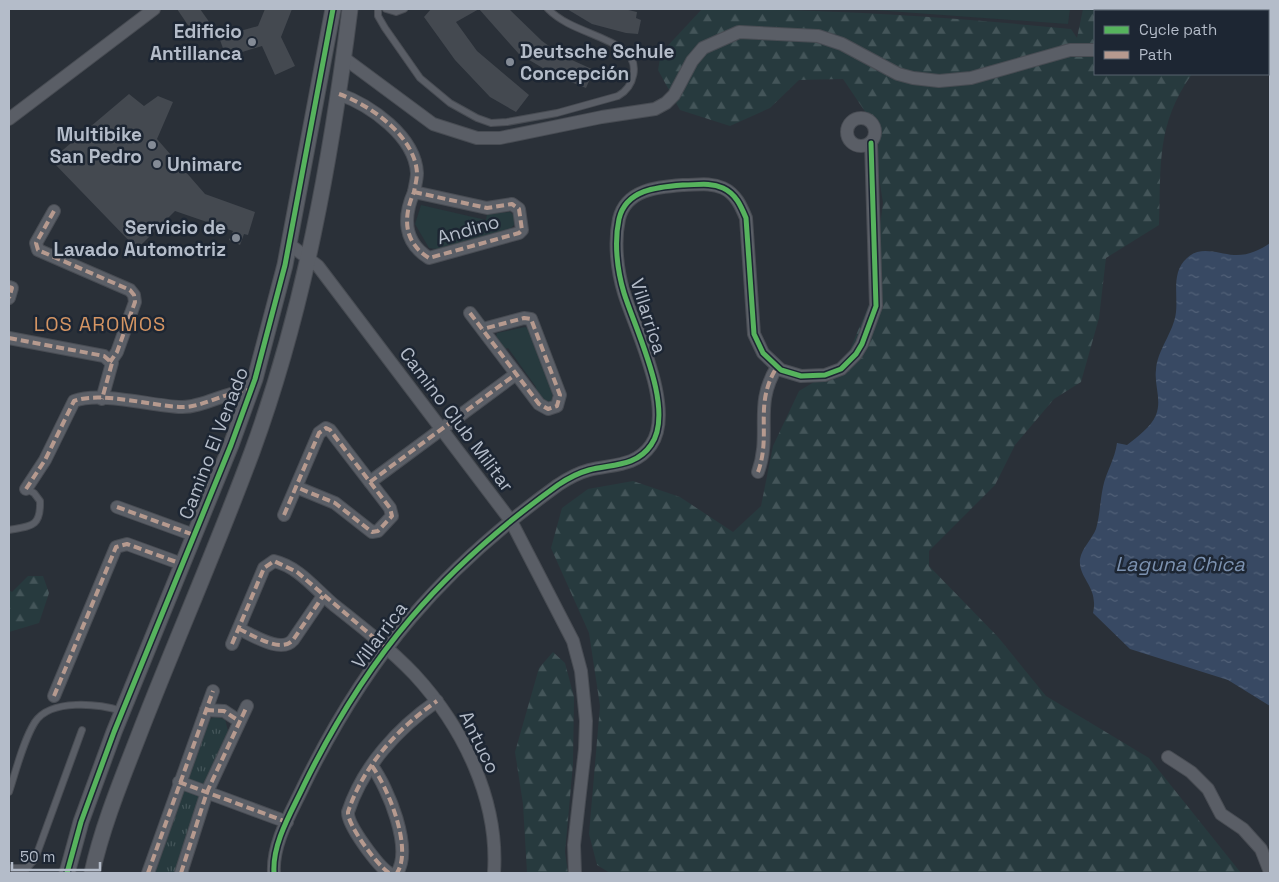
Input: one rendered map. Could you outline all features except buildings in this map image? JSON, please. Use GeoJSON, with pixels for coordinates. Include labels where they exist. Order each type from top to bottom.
{"type":"FeatureCollection","features":[{"type":"Feature","properties":{"kind":"street"},"geometry":{"type":"LineString","coordinates":[[9,119],[154,9]]}},
{"type":"Feature","properties":{"kind":"street","name":"Camino El Venado"},"geometry":{"type":"LineString","coordinates":[[67,873],[81,822],[122,710],[252,390],[289,244],[333,9]]}},
{"type":"Feature","properties":{"kind":"street","name":"Camino El Venado"},"geometry":{"type":"LineString","coordinates":[[92,873],[104,832],[137,740],[262,424],[286,344],[308,257],[339,94],[350,9]]}},
{"type":"Feature","properties":{"kind":"street"},"geometry":{"type":"LineString","coordinates":[[344,58],[433,124],[477,138],[500,138],[602,117],[655,109],[666,104],[674,95],[692,61],[703,48],[739,32],[818,36],[850,48],[898,74],[939,81],[971,78],[1070,50],[1094,50]]}},
{"type":"Feature","properties":{"kind":"street","name":"Andino"},"geometry":{"type":"LineString","coordinates":[[339,94],[355,100],[379,114],[394,130],[414,158],[417,173],[406,228],[409,236],[429,258],[519,233],[522,230],[519,209],[512,204],[487,208],[414,192]]}},
{"type":"Feature","properties":{"kind":"street"},"geometry":{"type":"LineString","coordinates":[[758,472],[764,448],[762,409],[765,392],[768,382],[777,368],[801,376],[817,377],[834,373],[846,365],[856,354],[867,334],[876,306],[877,294],[871,142]]}},
{"type":"Feature","properties":{"kind":"street","name":"Villarrica"},"geometry":{"type":"LineString","coordinates":[[274,873],[275,855],[287,822],[312,770],[343,713],[386,648],[417,609],[451,572],[511,521],[560,484],[578,473],[626,464],[636,459],[651,445],[657,433],[658,418],[654,385],[643,343],[624,292],[618,255],[618,226],[621,211],[629,201],[640,193],[657,187],[708,184],[725,189],[737,199],[746,218],[754,334],[763,353],[777,368]]}},
{"type":"Feature","properties":{"kind":"street"},"geometry":{"type":"LineString","coordinates":[[54,212],[36,242],[38,250],[130,290],[134,295],[135,302],[119,348],[110,362]]}},
{"type":"Feature","properties":{"kind":"street","name":"Camino Club Militar"},"geometry":{"type":"LineString","coordinates":[[289,244],[318,266],[511,521],[573,641],[582,671],[586,721],[586,750],[574,845],[575,873]]}},
{"type":"Feature","properties":{"kind":"street"},"geometry":{"type":"LineString","coordinates":[[9,287],[12,288],[9,298]]}},
{"type":"Feature","properties":{"kind":"street"},"geometry":{"type":"LineString","coordinates":[[470,313],[541,406],[548,409],[558,404],[560,395],[531,319],[526,318],[483,329]]}},
{"type":"Feature","properties":{"kind":"street"},"geometry":{"type":"LineString","coordinates":[[9,338],[104,356],[110,362],[112,368],[102,399]]}},
{"type":"Feature","properties":{"kind":"street"},"geometry":{"type":"LineString","coordinates":[[370,482],[516,374]]}},
{"type":"Feature","properties":{"kind":"street"},"geometry":{"type":"LineString","coordinates":[[26,489],[45,460],[71,403],[78,399],[102,399],[185,407],[237,390],[252,390]]}},
{"type":"Feature","properties":{"kind":"street"},"geometry":{"type":"LineString","coordinates":[[284,515],[319,432],[324,428],[330,430],[370,482],[392,514],[391,518],[375,532],[367,530],[335,503],[296,487]]}},
{"type":"Feature","properties":{"kind":"street"},"geometry":{"type":"LineString","coordinates":[[117,507],[194,535]]}},
{"type":"Feature","properties":{"kind":"street"},"geometry":{"type":"LineString","coordinates":[[54,696],[116,547],[127,544],[182,564]]}},
{"type":"Feature","properties":{"kind":"street","name":"Antuco"},"geometry":{"type":"LineString","coordinates":[[239,629],[264,568],[269,562],[274,561],[289,567],[317,588],[323,596],[413,673],[437,701],[468,752],[484,793],[493,836],[494,873]]}},
{"type":"Feature","properties":{"kind":"street"},"geometry":{"type":"LineString","coordinates":[[232,644],[239,629],[278,645],[287,645],[293,640],[323,596]]}},
{"type":"Feature","properties":{"kind":"street"},"geometry":{"type":"LineString","coordinates":[[148,873],[213,691]]}},
{"type":"Feature","properties":{"kind":"street"},"geometry":{"type":"LineString","coordinates":[[389,873],[381,866],[348,816],[349,808],[372,766],[396,734],[437,701]]}},
{"type":"Feature","properties":{"kind":"street"},"geometry":{"type":"LineString","coordinates":[[181,873],[207,792],[247,706]]}},
{"type":"Feature","properties":{"kind":"street"},"geometry":{"type":"LineString","coordinates":[[206,710],[224,710],[239,721]]}},
{"type":"Feature","properties":{"kind":"street"},"geometry":{"type":"LineString","coordinates":[[114,732],[137,740]]}},
{"type":"Feature","properties":{"kind":"street"},"geometry":{"type":"LineString","coordinates":[[1168,757],[1191,772],[1208,789],[1221,814],[1243,829],[1261,849],[1270,872]]}},
{"type":"Feature","properties":{"kind":"street"},"geometry":{"type":"LineString","coordinates":[[372,766],[389,796],[397,823],[402,859],[397,873]]}},
{"type":"Feature","properties":{"kind":"street"},"geometry":{"type":"LineString","coordinates":[[179,782],[287,822]]}},
{"type":"Feature","properties":{"kind":"lane"},"geometry":{"type":"LineString","coordinates":[[378,9],[378,16],[385,28],[420,78],[466,114],[491,123],[557,113],[609,98],[624,92],[632,82],[633,64],[623,50],[570,25],[548,9]]}},
{"type":"Feature","properties":{"kind":"lane"},"geometry":{"type":"LineString","coordinates":[[386,9],[396,12],[404,9]]}},
{"type":"Feature","properties":{"kind":"lane"},"geometry":{"type":"LineString","coordinates":[[9,530],[33,525],[40,518],[40,502],[34,493],[26,489]]}},
{"type":"Feature","properties":{"kind":"lane"},"geometry":{"type":"LineString","coordinates":[[9,792],[31,730],[42,715],[84,703],[122,710]]}},
{"type":"Feature","properties":{"kind":"lane"},"geometry":{"type":"LineString","coordinates":[[9,868],[27,868],[35,860],[82,730]]}},
{"type":"Feature","properties":{"kind":"green space"},"geometry":{"type":"Polygon","coordinates":[[[702,9],[840,12],[979,21],[1071,29],[1077,38],[1083,9],[1270,9],[1270,63],[1269,10],[1094,10],[1094,75],[1191,75],[1180,92],[1166,128],[1161,164],[1159,225],[1106,258],[1099,318],[1081,382],[1054,399],[1015,445],[995,485],[929,551],[929,566],[998,637],[1046,696],[1149,758],[1241,873],[610,873],[597,865],[589,834],[600,706],[589,633],[551,548],[562,508],[588,489],[633,481],[680,497],[733,532],[761,506],[773,446],[799,391],[844,364],[870,302],[883,203],[870,119],[843,79],[799,80],[770,108],[730,126],[680,110],[658,70],[661,53],[702,9]]]}},
{"type":"Feature","properties":{"kind":"green space"},"geometry":{"type":"Polygon","coordinates":[[[860,9],[1070,9],[1068,24],[860,9]]]}},
{"type":"Feature","properties":{"kind":"green space"},"geometry":{"type":"Polygon","coordinates":[[[421,205],[486,220],[487,214],[510,212],[514,216],[515,224],[510,229],[436,249],[429,248],[415,224],[421,205]]]}},
{"type":"Feature","properties":{"kind":"green space"},"geometry":{"type":"Polygon","coordinates":[[[525,327],[530,329],[553,391],[552,400],[548,402],[543,401],[533,391],[536,387],[508,348],[503,350],[496,337],[497,333],[525,327]]]}},
{"type":"Feature","properties":{"kind":"green space"},"geometry":{"type":"Polygon","coordinates":[[[28,576],[43,576],[49,593],[39,623],[9,632],[9,590],[12,592],[28,576]]]}},
{"type":"Feature","properties":{"kind":"green space"},"geometry":{"type":"Polygon","coordinates":[[[553,652],[565,663],[574,697],[573,764],[565,852],[568,873],[527,873],[523,804],[515,752],[539,668],[553,652]]]}},
{"type":"Feature","properties":{"kind":"green space"},"geometry":{"type":"Polygon","coordinates":[[[215,717],[225,719],[228,731],[192,818],[175,873],[155,873],[208,720],[215,717]]]}},
{"type":"Feature","properties":{"kind":"water","name":"Laguna Chica"},"geometry":{"type":"Polygon","coordinates":[[[1270,243],[1270,706],[1228,680],[1130,649],[1093,613],[1093,596],[1082,572],[1080,559],[1096,529],[1103,487],[1117,443],[1127,445],[1147,428],[1156,415],[1158,409],[1157,363],[1175,319],[1176,284],[1182,264],[1192,254],[1198,252],[1210,251],[1244,255],[1270,243]]]}},
{"type":"Feature","properties":{"kind":"marked path"},"geometry":{"type":"LineString","coordinates":[[339,94],[377,114],[400,135],[414,159],[417,173],[414,192]]}},
{"type":"Feature","properties":{"kind":"marked path"},"geometry":{"type":"LineString","coordinates":[[414,192],[487,208],[512,204],[519,209],[522,230],[519,233],[429,258],[420,252],[410,237],[407,220],[410,201],[414,192]]}},
{"type":"Feature","properties":{"kind":"marked path"},"geometry":{"type":"LineString","coordinates":[[54,211],[36,243],[38,250],[130,290],[134,295],[135,302],[117,352],[110,362]]}},
{"type":"Feature","properties":{"kind":"marked path"},"geometry":{"type":"LineString","coordinates":[[9,287],[12,288],[9,298]]}},
{"type":"Feature","properties":{"kind":"marked path"},"geometry":{"type":"LineString","coordinates":[[470,313],[539,404],[548,409],[557,406],[560,395],[531,319],[524,318],[483,329]]}},
{"type":"Feature","properties":{"kind":"marked path"},"geometry":{"type":"LineString","coordinates":[[9,338],[104,356],[112,363],[102,399]]}},
{"type":"Feature","properties":{"kind":"marked path"},"geometry":{"type":"LineString","coordinates":[[758,472],[764,444],[766,394],[777,367]]}},
{"type":"Feature","properties":{"kind":"marked path"},"geometry":{"type":"LineString","coordinates":[[370,482],[516,374]]}},
{"type":"Feature","properties":{"kind":"marked path"},"geometry":{"type":"LineString","coordinates":[[26,489],[45,460],[74,401],[85,398],[112,398],[189,407],[233,393],[251,390]]}},
{"type":"Feature","properties":{"kind":"marked path"},"geometry":{"type":"LineString","coordinates":[[284,515],[319,433],[326,428],[330,430],[390,508],[392,516],[378,531],[372,532],[335,503],[296,487]]}},
{"type":"Feature","properties":{"kind":"marked path"},"geometry":{"type":"LineString","coordinates":[[117,507],[194,535]]}},
{"type":"Feature","properties":{"kind":"marked path"},"geometry":{"type":"LineString","coordinates":[[54,696],[116,547],[127,544],[182,564]]}},
{"type":"Feature","properties":{"kind":"marked path"},"geometry":{"type":"LineString","coordinates":[[232,644],[264,568],[274,561],[297,572],[386,648]]}},
{"type":"Feature","properties":{"kind":"marked path"},"geometry":{"type":"LineString","coordinates":[[239,629],[267,642],[281,645],[288,644],[293,640],[323,596]]}},
{"type":"Feature","properties":{"kind":"marked path"},"geometry":{"type":"LineString","coordinates":[[148,873],[213,691]]}},
{"type":"Feature","properties":{"kind":"marked path"},"geometry":{"type":"LineString","coordinates":[[389,873],[364,845],[352,826],[348,812],[363,779],[383,749],[409,723],[437,701]]}},
{"type":"Feature","properties":{"kind":"marked path"},"geometry":{"type":"LineString","coordinates":[[181,873],[207,792],[247,706]]}},
{"type":"Feature","properties":{"kind":"marked path"},"geometry":{"type":"LineString","coordinates":[[206,710],[224,711],[239,721]]}},
{"type":"Feature","properties":{"kind":"marked path"},"geometry":{"type":"LineString","coordinates":[[372,766],[385,788],[400,834],[402,849],[401,862],[397,873]]}},
{"type":"Feature","properties":{"kind":"marked path"},"geometry":{"type":"LineString","coordinates":[[179,782],[287,822]]}},
{"type":"Feature","properties":{"kind":"cycle path"},"geometry":{"type":"LineString","coordinates":[[67,873],[81,822],[114,732],[231,445],[255,379],[285,265],[333,9]]}},
{"type":"Feature","properties":{"kind":"cycle path"},"geometry":{"type":"LineString","coordinates":[[274,873],[274,862],[279,839],[328,739],[381,656],[411,618],[478,549],[558,485],[585,471],[631,461],[645,452],[651,445],[657,430],[659,412],[656,391],[651,369],[624,293],[617,256],[619,219],[628,201],[654,189],[704,184],[723,188],[735,197],[746,218],[754,334],[763,353],[781,370],[801,376],[825,375],[841,369],[856,354],[862,344],[876,306],[871,143]]}},
{"type":"Feature","properties":{"kind":"place","name":"Edificio Antillanca"},"geometry":{"type":"Point","coordinates":[252,42]}},
{"type":"Feature","properties":{"kind":"place","name":"Deutsche Schule Concepción"},"geometry":{"type":"Point","coordinates":[510,62]}},
{"type":"Feature","properties":{"kind":"place","name":"Multibike San Pedro"},"geometry":{"type":"Point","coordinates":[152,145]}},
{"type":"Feature","properties":{"kind":"place","name":"Unimarc"},"geometry":{"type":"Point","coordinates":[157,164]}},
{"type":"Feature","properties":{"kind":"place","name":"Servicio de Lavado Automotriz"},"geometry":{"type":"Point","coordinates":[236,238]}},
{"type":"Feature","properties":{"kind":"district","name":"LOS AROMOS"},"geometry":{"type":"Point","coordinates":[100,324]}}]}
